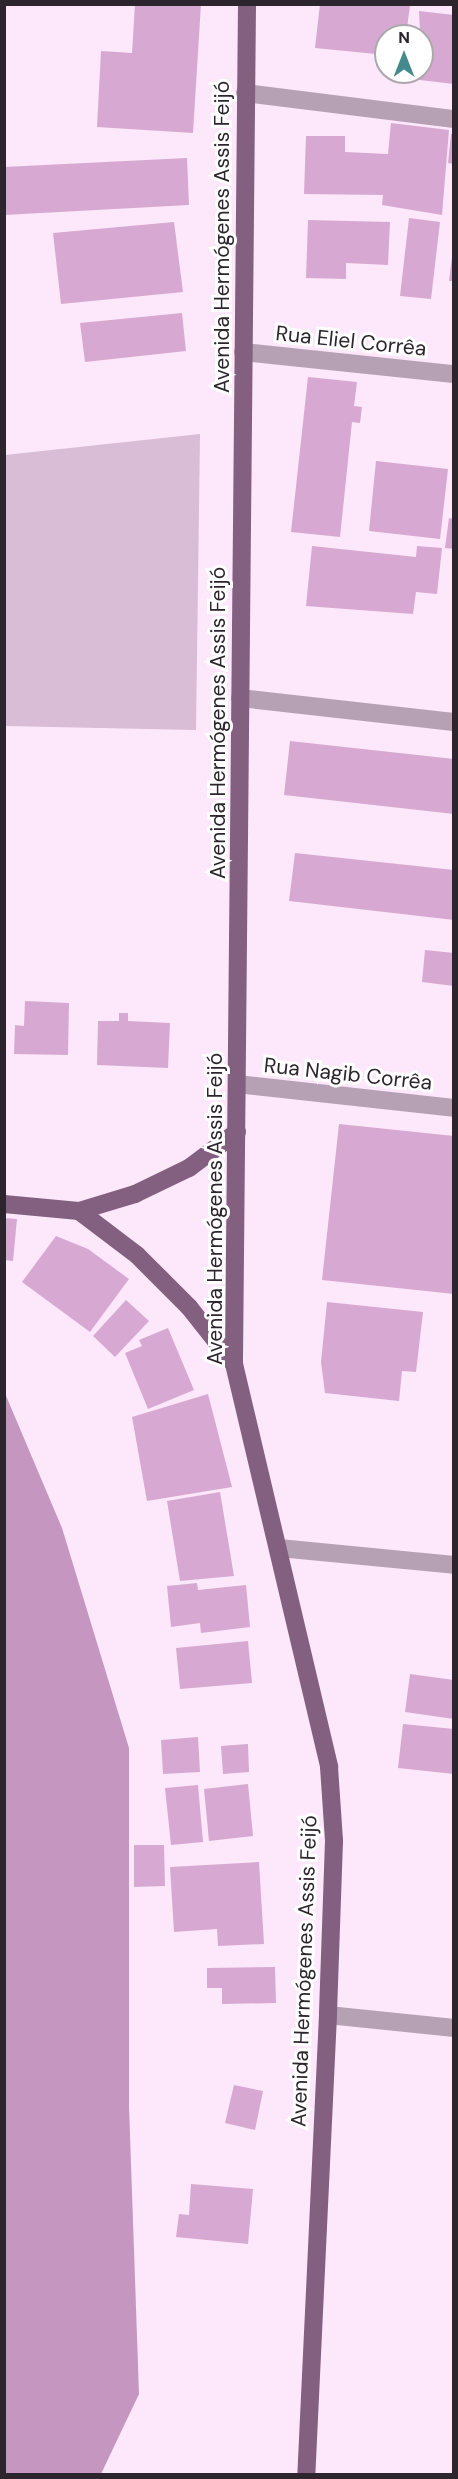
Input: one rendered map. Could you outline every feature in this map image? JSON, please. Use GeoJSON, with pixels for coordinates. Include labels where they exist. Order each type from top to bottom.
{"type":"FeatureCollection","features":[{"type":"Feature","properties":{"kind":"main road","name":"Avenida Hermógenes Assis Feijó"},"geometry":{"type":"LineString","coordinates":[[247,4],[234,1364],[329,1767],[334,1841],[306,2475]]}},
{"type":"Feature","properties":{"kind":"main road"},"geometry":{"type":"LineString","coordinates":[[4,1204],[79,1211],[135,1194],[189,1168],[237,1132]]}},
{"type":"Feature","properties":{"kind":"main road"},"geometry":{"type":"LineString","coordinates":[[79,1211],[137,1255],[189,1307],[234,1364]]}},
{"type":"Feature","properties":{"kind":"street"},"geometry":{"type":"LineString","coordinates":[[245,93],[453,119]]}},
{"type":"Feature","properties":{"kind":"street","name":"Rua Eliel Corrêa"},"geometry":{"type":"LineString","coordinates":[[243,352],[453,374]]}},
{"type":"Feature","properties":{"kind":"street"},"geometry":{"type":"LineString","coordinates":[[240,698],[453,722]]}},
{"type":"Feature","properties":{"kind":"street","name":"Rua Nagib Corrêa"},"geometry":{"type":"LineString","coordinates":[[237,1084],[453,1108]]}},
{"type":"Feature","properties":{"kind":"street"},"geometry":{"type":"LineString","coordinates":[[279,1548],[453,1565]]}},
{"type":"Feature","properties":{"kind":"street"},"geometry":{"type":"LineString","coordinates":[[328,2015],[453,2028]]}},
{"type":"Feature","properties":{"kind":"shaded area"},"geometry":{"type":"Polygon","coordinates":[[[200,434],[196,730],[5,726],[5,455],[200,434]]]}},
{"type":"Feature","properties":{"kind":"shaded area"},"geometry":{"type":"Polygon","coordinates":[[[4,1391],[62,1528],[129,1748],[129,2106],[139,2394],[101,2474],[5,2474],[4,1391]]]}},
{"type":"Feature","properties":{"kind":"building"},"geometry":{"type":"Polygon","coordinates":[[[135,4],[201,4],[193,133],[97,127],[101,51],[132,53],[135,4]]]}},
{"type":"Feature","properties":{"kind":"building"},"geometry":{"type":"Polygon","coordinates":[[[320,4],[410,5],[408,24],[374,24],[374,54],[315,48],[320,4]]]}},
{"type":"Feature","properties":{"kind":"building"},"geometry":{"type":"Polygon","coordinates":[[[419,11],[454,15],[454,84],[434,82],[434,24],[420,24],[419,11]]]}},
{"type":"Feature","properties":{"kind":"building"},"geometry":{"type":"Polygon","coordinates":[[[391,123],[449,130],[442,215],[382,205],[383,195],[304,194],[306,136],[345,136],[345,152],[388,154],[391,123]]]}},
{"type":"Feature","properties":{"kind":"building"},"geometry":{"type":"Polygon","coordinates":[[[451,134],[454,134],[454,164],[448,163],[451,134]]]}},
{"type":"Feature","properties":{"kind":"building"},"geometry":{"type":"Polygon","coordinates":[[[187,158],[189,205],[4,215],[4,167],[187,158]]]}},
{"type":"Feature","properties":{"kind":"building"},"geometry":{"type":"Polygon","coordinates":[[[409,218],[440,222],[431,299],[400,296],[409,218]]]}},
{"type":"Feature","properties":{"kind":"building"},"geometry":{"type":"Polygon","coordinates":[[[308,220],[390,222],[388,265],[346,263],[346,279],[306,278],[308,220]]]}},
{"type":"Feature","properties":{"kind":"building"},"geometry":{"type":"Polygon","coordinates":[[[174,222],[183,292],[61,304],[53,233],[174,222]]]}},
{"type":"Feature","properties":{"kind":"building"},"geometry":{"type":"Polygon","coordinates":[[[452,257],[454,257],[454,281],[449,281],[452,257]]]}},
{"type":"Feature","properties":{"kind":"building"},"geometry":{"type":"Polygon","coordinates":[[[182,313],[186,351],[85,362],[80,323],[182,313]]]}},
{"type":"Feature","properties":{"kind":"building"},"geometry":{"type":"Polygon","coordinates":[[[308,377],[357,382],[354,406],[362,407],[360,423],[352,422],[340,537],[291,532],[308,377]]]}},
{"type":"Feature","properties":{"kind":"building"},"geometry":{"type":"Polygon","coordinates":[[[376,461],[448,469],[440,539],[369,531],[376,461]]]}},
{"type":"Feature","properties":{"kind":"building"},"geometry":{"type":"Polygon","coordinates":[[[449,518],[454,519],[454,549],[445,548],[449,518]]]}},
{"type":"Feature","properties":{"kind":"building"},"geometry":{"type":"Polygon","coordinates":[[[312,546],[416,557],[417,546],[442,548],[437,594],[416,592],[413,614],[306,606],[312,546]]]}},
{"type":"Feature","properties":{"kind":"building"},"geometry":{"type":"Polygon","coordinates":[[[290,741],[454,759],[454,814],[284,795],[290,741]]]}},
{"type":"Feature","properties":{"kind":"building"},"geometry":{"type":"Polygon","coordinates":[[[295,853],[454,870],[454,920],[289,901],[295,853]]]}},
{"type":"Feature","properties":{"kind":"building"},"geometry":{"type":"Polygon","coordinates":[[[425,950],[454,953],[454,986],[422,982],[425,950]]]}},
{"type":"Feature","properties":{"kind":"building"},"geometry":{"type":"Polygon","coordinates":[[[25,1001],[69,1003],[68,1055],[14,1054],[15,1025],[24,1026],[25,1001]]]}},
{"type":"Feature","properties":{"kind":"building"},"geometry":{"type":"Polygon","coordinates":[[[119,1013],[128,1013],[128,1021],[170,1023],[168,1068],[97,1065],[98,1021],[119,1021],[119,1013]]]}},
{"type":"Feature","properties":{"kind":"building"},"geometry":{"type":"Polygon","coordinates":[[[339,1124],[454,1136],[454,1294],[322,1280],[339,1124]]]}},
{"type":"Feature","properties":{"kind":"building"},"geometry":{"type":"Polygon","coordinates":[[[4,1218],[17,1219],[13,1261],[4,1260],[4,1218]]]}},
{"type":"Feature","properties":{"kind":"building"},"geometry":{"type":"Polygon","coordinates":[[[56,1236],[88,1249],[129,1279],[90,1332],[22,1282],[56,1236]]]}},
{"type":"Feature","properties":{"kind":"building"},"geometry":{"type":"Polygon","coordinates":[[[126,1300],[149,1321],[115,1357],[93,1336],[126,1300]]]}},
{"type":"Feature","properties":{"kind":"building"},"geometry":{"type":"Polygon","coordinates":[[[327,1302],[423,1312],[416,1372],[402,1371],[399,1401],[325,1393],[321,1362],[327,1302]]]}},
{"type":"Feature","properties":{"kind":"building"},"geometry":{"type":"Polygon","coordinates":[[[168,1328],[194,1390],[148,1409],[125,1353],[142,1346],[139,1340],[168,1328]]]}},
{"type":"Feature","properties":{"kind":"building"},"geometry":{"type":"Polygon","coordinates":[[[208,1394],[232,1487],[147,1501],[132,1417],[208,1394]]]}},
{"type":"Feature","properties":{"kind":"building"},"geometry":{"type":"Polygon","coordinates":[[[220,1492],[234,1576],[180,1581],[167,1501],[220,1492]]]}},
{"type":"Feature","properties":{"kind":"building"},"geometry":{"type":"Polygon","coordinates":[[[197,1583],[198,1590],[246,1585],[250,1627],[201,1633],[200,1623],[171,1627],[167,1586],[197,1583]]]}},
{"type":"Feature","properties":{"kind":"building"},"geometry":{"type":"Polygon","coordinates":[[[248,1641],[252,1683],[180,1689],[176,1648],[248,1641]]]}},
{"type":"Feature","properties":{"kind":"building"},"geometry":{"type":"Polygon","coordinates":[[[410,1674],[454,1680],[454,1719],[405,1712],[410,1674]]]}},
{"type":"Feature","properties":{"kind":"building"},"geometry":{"type":"Polygon","coordinates":[[[403,1724],[454,1729],[454,1774],[398,1768],[403,1724]]]}},
{"type":"Feature","properties":{"kind":"building"},"geometry":{"type":"Polygon","coordinates":[[[198,1737],[200,1772],[163,1774],[161,1740],[198,1737]]]}},
{"type":"Feature","properties":{"kind":"building"},"geometry":{"type":"Polygon","coordinates":[[[248,1744],[249,1772],[223,1774],[221,1746],[248,1744]]]}},
{"type":"Feature","properties":{"kind":"building"},"geometry":{"type":"Polygon","coordinates":[[[248,1784],[253,1836],[209,1841],[204,1789],[248,1784]]]}},
{"type":"Feature","properties":{"kind":"building"},"geometry":{"type":"Polygon","coordinates":[[[198,1785],[203,1842],[171,1845],[165,1788],[198,1785]]]}},
{"type":"Feature","properties":{"kind":"building"},"geometry":{"type":"Polygon","coordinates":[[[134,1845],[164,1845],[165,1886],[134,1887],[134,1845]]]}},
{"type":"Feature","properties":{"kind":"building"},"geometry":{"type":"Polygon","coordinates":[[[259,1862],[264,1944],[218,1946],[217,1929],[174,1932],[170,1867],[259,1862]]]}},
{"type":"Feature","properties":{"kind":"building"},"geometry":{"type":"Polygon","coordinates":[[[275,1967],[276,2003],[222,2004],[222,1988],[207,1988],[207,1968],[275,1967]]]}},
{"type":"Feature","properties":{"kind":"building"},"geometry":{"type":"Polygon","coordinates":[[[234,2085],[263,2091],[255,2130],[225,2123],[234,2085]]]}},
{"type":"Feature","properties":{"kind":"building"},"geometry":{"type":"Polygon","coordinates":[[[191,2184],[253,2189],[248,2244],[176,2237],[179,2214],[189,2215],[191,2184]]]}}]}
